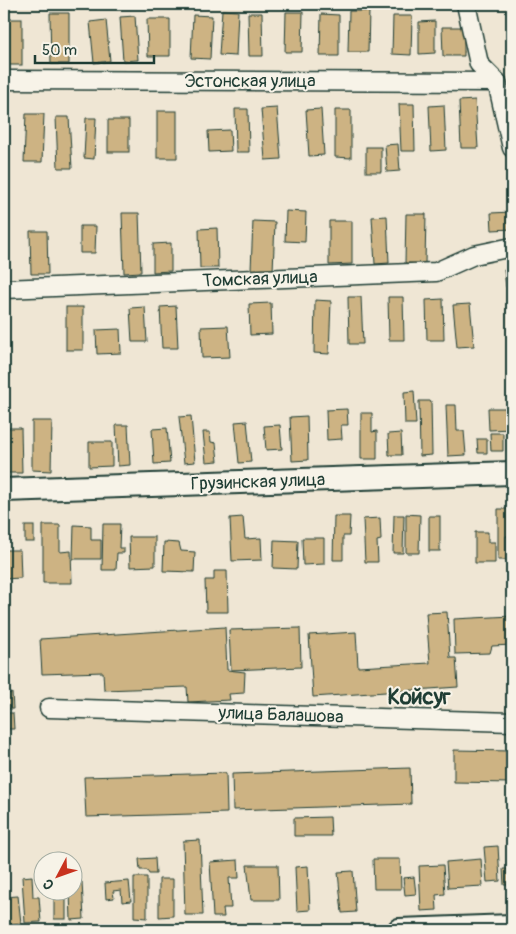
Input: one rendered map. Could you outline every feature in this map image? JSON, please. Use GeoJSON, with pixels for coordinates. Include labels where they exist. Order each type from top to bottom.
{"type":"FeatureCollection","features":[{"type":"Feature","properties":{"kind":"main road","name":"Грузинская улица"},"geometry":{"type":"LineString","coordinates":[[4,490],[512,473]]}},
{"type":"Feature","properties":{"kind":"main road"},"geometry":{"type":"LineString","coordinates":[[400,930],[512,926]]}},
{"type":"Feature","properties":{"kind":"street"},"geometry":{"type":"LineString","coordinates":[[466,4],[480,64],[497,82],[512,148]]}},
{"type":"Feature","properties":{"kind":"street","name":"Эстонская улица"},"geometry":{"type":"LineString","coordinates":[[4,80],[497,82]]}},
{"type":"Feature","properties":{"kind":"street","name":"Томская улица"},"geometry":{"type":"LineString","coordinates":[[4,288],[436,272],[474,255],[512,247]]}},
{"type":"Feature","properties":{"kind":"street","name":"улица Балашова"},"geometry":{"type":"LineString","coordinates":[[49,708],[512,722]]}},
{"type":"Feature","properties":{"kind":"building"},"geometry":{"type":"Polygon","coordinates":[[[222,10],[238,11],[236,56],[219,55],[222,10]]]}},
{"type":"Feature","properties":{"kind":"building"},"geometry":{"type":"Polygon","coordinates":[[[349,11],[369,11],[368,52],[348,52],[349,11]]]}},
{"type":"Feature","properties":{"kind":"building"},"geometry":{"type":"Polygon","coordinates":[[[286,12],[303,12],[302,52],[285,52],[286,12]]]}},
{"type":"Feature","properties":{"kind":"building"},"geometry":{"type":"Polygon","coordinates":[[[50,13],[69,13],[69,64],[51,64],[50,13]]]}},
{"type":"Feature","properties":{"kind":"building"},"geometry":{"type":"Polygon","coordinates":[[[248,13],[262,13],[263,56],[249,56],[248,13]]]}},
{"type":"Feature","properties":{"kind":"building"},"geometry":{"type":"Polygon","coordinates":[[[321,14],[339,15],[339,56],[320,56],[321,14]]]}},
{"type":"Feature","properties":{"kind":"building"},"geometry":{"type":"Polygon","coordinates":[[[193,15],[212,16],[210,59],[191,58],[193,15]]]}},
{"type":"Feature","properties":{"kind":"building"},"geometry":{"type":"Polygon","coordinates":[[[135,16],[138,60],[123,61],[120,17],[135,16]]]}},
{"type":"Feature","properties":{"kind":"building"},"geometry":{"type":"Polygon","coordinates":[[[393,16],[412,16],[411,55],[392,54],[393,16]]]}},
{"type":"Feature","properties":{"kind":"building"},"geometry":{"type":"Polygon","coordinates":[[[4,19],[22,19],[22,65],[4,65],[4,19]]]}},
{"type":"Feature","properties":{"kind":"building"},"geometry":{"type":"Polygon","coordinates":[[[147,19],[170,19],[170,56],[148,56],[147,19]]]}},
{"type":"Feature","properties":{"kind":"building"},"geometry":{"type":"Polygon","coordinates":[[[106,20],[110,61],[94,63],[90,22],[106,20]]]}},
{"type":"Feature","properties":{"kind":"building"},"geometry":{"type":"Polygon","coordinates":[[[435,21],[435,53],[419,54],[419,22],[435,21]]]}},
{"type":"Feature","properties":{"kind":"building"},"geometry":{"type":"Polygon","coordinates":[[[442,27],[464,27],[464,56],[443,56],[442,27]]]}},
{"type":"Feature","properties":{"kind":"building"},"geometry":{"type":"Polygon","coordinates":[[[475,100],[478,148],[461,148],[459,101],[475,100]]]}},
{"type":"Feature","properties":{"kind":"building"},"geometry":{"type":"Polygon","coordinates":[[[399,104],[414,104],[415,151],[401,151],[399,104]]]}},
{"type":"Feature","properties":{"kind":"building"},"geometry":{"type":"Polygon","coordinates":[[[444,105],[446,150],[431,151],[429,106],[444,105]]]}},
{"type":"Feature","properties":{"kind":"building"},"geometry":{"type":"Polygon","coordinates":[[[277,108],[281,159],[265,160],[261,109],[277,108]]]}},
{"type":"Feature","properties":{"kind":"building"},"geometry":{"type":"Polygon","coordinates":[[[235,109],[248,109],[249,152],[236,152],[235,109]]]}},
{"type":"Feature","properties":{"kind":"building"},"geometry":{"type":"Polygon","coordinates":[[[321,109],[324,155],[309,156],[306,110],[321,109]]]}},
{"type":"Feature","properties":{"kind":"building"},"geometry":{"type":"Polygon","coordinates":[[[335,110],[351,110],[351,158],[335,157],[335,110]]]}},
{"type":"Feature","properties":{"kind":"building"},"geometry":{"type":"Polygon","coordinates":[[[157,111],[177,111],[177,158],[157,158],[157,111]]]}},
{"type":"Feature","properties":{"kind":"building"},"geometry":{"type":"Polygon","coordinates":[[[26,114],[44,114],[42,162],[24,162],[26,114]]]}},
{"type":"Feature","properties":{"kind":"building"},"geometry":{"type":"Polygon","coordinates":[[[56,117],[69,117],[72,168],[58,168],[56,117]]]}},
{"type":"Feature","properties":{"kind":"building"},"geometry":{"type":"Polygon","coordinates":[[[86,118],[96,118],[94,159],[84,158],[86,118]]]}},
{"type":"Feature","properties":{"kind":"building"},"geometry":{"type":"Polygon","coordinates":[[[108,120],[129,120],[129,152],[108,152],[108,120]]]}},
{"type":"Feature","properties":{"kind":"building"},"geometry":{"type":"Polygon","coordinates":[[[230,130],[231,151],[209,152],[208,131],[230,130]]]}},
{"type":"Feature","properties":{"kind":"building"},"geometry":{"type":"Polygon","coordinates":[[[398,144],[400,171],[387,172],[385,145],[398,144]]]}},
{"type":"Feature","properties":{"kind":"building"},"geometry":{"type":"Polygon","coordinates":[[[366,147],[381,147],[381,172],[366,172],[366,147]]]}},
{"type":"Feature","properties":{"kind":"building"},"geometry":{"type":"Polygon","coordinates":[[[286,211],[306,212],[305,242],[285,241],[286,211]]]}},
{"type":"Feature","properties":{"kind":"building"},"geometry":{"type":"Polygon","coordinates":[[[512,212],[512,229],[492,230],[491,213],[512,212]]]}},
{"type":"Feature","properties":{"kind":"building"},"geometry":{"type":"Polygon","coordinates":[[[122,213],[139,213],[141,272],[124,273],[122,213]]]}},
{"type":"Feature","properties":{"kind":"building"},"geometry":{"type":"Polygon","coordinates":[[[406,214],[426,214],[425,264],[405,263],[406,214]]]}},
{"type":"Feature","properties":{"kind":"building"},"geometry":{"type":"Polygon","coordinates":[[[387,216],[389,263],[375,264],[372,217],[387,216]]]}},
{"type":"Feature","properties":{"kind":"building"},"geometry":{"type":"Polygon","coordinates":[[[253,221],[275,222],[273,271],[251,270],[253,221]]]}},
{"type":"Feature","properties":{"kind":"building"},"geometry":{"type":"Polygon","coordinates":[[[329,221],[352,221],[352,264],[329,265],[329,221]]]}},
{"type":"Feature","properties":{"kind":"building"},"geometry":{"type":"Polygon","coordinates":[[[80,226],[96,226],[95,253],[80,253],[80,226]]]}},
{"type":"Feature","properties":{"kind":"building"},"geometry":{"type":"Polygon","coordinates":[[[217,228],[218,268],[200,268],[199,229],[217,228]]]}},
{"type":"Feature","properties":{"kind":"building"},"geometry":{"type":"Polygon","coordinates":[[[30,231],[47,231],[48,274],[31,274],[30,231]]]}},
{"type":"Feature","properties":{"kind":"building"},"geometry":{"type":"Polygon","coordinates":[[[171,243],[171,271],[153,272],[153,244],[171,243]]]}},
{"type":"Feature","properties":{"kind":"building"},"geometry":{"type":"Polygon","coordinates":[[[512,269],[512,286],[506,287],[504,270],[512,269]]]}},
{"type":"Feature","properties":{"kind":"building"},"geometry":{"type":"Polygon","coordinates":[[[348,297],[361,297],[363,344],[349,344],[348,297]]]}},
{"type":"Feature","properties":{"kind":"building"},"geometry":{"type":"Polygon","coordinates":[[[388,297],[403,297],[404,340],[389,340],[388,297]]]}},
{"type":"Feature","properties":{"kind":"building"},"geometry":{"type":"Polygon","coordinates":[[[443,299],[444,340],[427,340],[426,300],[443,299]]]}},
{"type":"Feature","properties":{"kind":"building"},"geometry":{"type":"Polygon","coordinates":[[[315,300],[331,301],[329,354],[314,353],[315,300]]]}},
{"type":"Feature","properties":{"kind":"building"},"geometry":{"type":"Polygon","coordinates":[[[271,303],[272,334],[250,335],[249,304],[271,303]]]}},
{"type":"Feature","properties":{"kind":"building"},"geometry":{"type":"Polygon","coordinates":[[[470,304],[474,346],[457,347],[453,305],[470,304]]]}},
{"type":"Feature","properties":{"kind":"building"},"geometry":{"type":"Polygon","coordinates":[[[176,306],[178,348],[162,348],[160,307],[176,306]]]}},
{"type":"Feature","properties":{"kind":"building"},"geometry":{"type":"Polygon","coordinates":[[[66,307],[83,307],[83,350],[66,350],[66,307]]]}},
{"type":"Feature","properties":{"kind":"building"},"geometry":{"type":"Polygon","coordinates":[[[145,307],[147,342],[132,342],[130,308],[145,307]]]}},
{"type":"Feature","properties":{"kind":"building"},"geometry":{"type":"Polygon","coordinates":[[[228,326],[230,357],[202,358],[201,327],[228,326]]]}},
{"type":"Feature","properties":{"kind":"building"},"geometry":{"type":"Polygon","coordinates":[[[120,329],[121,353],[97,354],[96,330],[120,329]]]}},
{"type":"Feature","properties":{"kind":"building"},"geometry":{"type":"Polygon","coordinates":[[[414,391],[416,424],[405,424],[404,392],[414,391]]]}},
{"type":"Feature","properties":{"kind":"building"},"geometry":{"type":"Polygon","coordinates":[[[419,401],[431,401],[432,455],[420,456],[419,401]]]}},
{"type":"Feature","properties":{"kind":"building"},"geometry":{"type":"Polygon","coordinates":[[[446,405],[456,405],[457,431],[464,431],[466,455],[448,456],[446,405]]]}},
{"type":"Feature","properties":{"kind":"building"},"geometry":{"type":"Polygon","coordinates":[[[488,408],[512,408],[512,429],[489,430],[488,408]]]}},
{"type":"Feature","properties":{"kind":"building"},"geometry":{"type":"Polygon","coordinates":[[[347,409],[348,425],[341,425],[342,439],[327,440],[326,410],[347,409]]]}},
{"type":"Feature","properties":{"kind":"building"},"geometry":{"type":"Polygon","coordinates":[[[361,413],[372,413],[372,432],[377,431],[377,459],[361,459],[361,413]]]}},
{"type":"Feature","properties":{"kind":"building"},"geometry":{"type":"Polygon","coordinates":[[[191,416],[195,462],[184,463],[179,417],[191,416]]]}},
{"type":"Feature","properties":{"kind":"building"},"geometry":{"type":"Polygon","coordinates":[[[307,416],[308,460],[292,461],[290,417],[307,416]]]}},
{"type":"Feature","properties":{"kind":"building"},"geometry":{"type":"Polygon","coordinates":[[[32,421],[52,421],[51,471],[32,470],[32,421]]]}},
{"type":"Feature","properties":{"kind":"building"},"geometry":{"type":"Polygon","coordinates":[[[247,421],[251,462],[239,463],[235,422],[247,421]]]}},
{"type":"Feature","properties":{"kind":"building"},"geometry":{"type":"Polygon","coordinates":[[[116,425],[128,425],[130,465],[118,466],[116,425]]]}},
{"type":"Feature","properties":{"kind":"building"},"geometry":{"type":"Polygon","coordinates":[[[280,425],[282,449],[266,450],[264,426],[280,425]]]}},
{"type":"Feature","properties":{"kind":"building"},"geometry":{"type":"Polygon","coordinates":[[[5,428],[21,428],[22,473],[6,473],[5,428]]]}},
{"type":"Feature","properties":{"kind":"building"},"geometry":{"type":"Polygon","coordinates":[[[167,428],[170,463],[154,464],[152,429],[167,428]]]}},
{"type":"Feature","properties":{"kind":"building"},"geometry":{"type":"Polygon","coordinates":[[[203,432],[210,432],[211,442],[216,443],[218,461],[206,462],[203,432]]]}},
{"type":"Feature","properties":{"kind":"building"},"geometry":{"type":"Polygon","coordinates":[[[401,433],[402,455],[389,455],[388,434],[401,433]]]}},
{"type":"Feature","properties":{"kind":"building"},"geometry":{"type":"Polygon","coordinates":[[[490,433],[503,433],[503,451],[491,451],[490,433]]]}},
{"type":"Feature","properties":{"kind":"building"},"geometry":{"type":"Polygon","coordinates":[[[477,439],[487,439],[487,453],[478,453],[477,439]]]}},
{"type":"Feature","properties":{"kind":"building"},"geometry":{"type":"Polygon","coordinates":[[[89,442],[112,442],[112,466],[89,467],[89,442]]]}},
{"type":"Feature","properties":{"kind":"building"},"geometry":{"type":"Polygon","coordinates":[[[498,509],[512,509],[512,536],[506,536],[506,560],[498,560],[498,509]]]}},
{"type":"Feature","properties":{"kind":"building"},"geometry":{"type":"Polygon","coordinates":[[[406,514],[420,515],[419,553],[406,553],[406,514]]]}},
{"type":"Feature","properties":{"kind":"building"},"geometry":{"type":"Polygon","coordinates":[[[394,515],[404,515],[403,553],[393,553],[394,515]]]}},
{"type":"Feature","properties":{"kind":"building"},"geometry":{"type":"Polygon","coordinates":[[[334,516],[350,516],[349,536],[343,536],[343,560],[333,560],[334,516]]]}},
{"type":"Feature","properties":{"kind":"building"},"geometry":{"type":"Polygon","coordinates":[[[429,516],[440,516],[440,551],[429,551],[429,516]]]}},
{"type":"Feature","properties":{"kind":"building"},"geometry":{"type":"Polygon","coordinates":[[[243,517],[245,539],[261,538],[262,560],[232,561],[230,518],[243,517]]]}},
{"type":"Feature","properties":{"kind":"building"},"geometry":{"type":"Polygon","coordinates":[[[380,518],[381,540],[377,541],[378,562],[365,562],[363,519],[380,518]]]}},
{"type":"Feature","properties":{"kind":"building"},"geometry":{"type":"Polygon","coordinates":[[[103,524],[120,524],[119,548],[124,548],[124,553],[117,553],[116,570],[102,570],[103,524]]]}},
{"type":"Feature","properties":{"kind":"building"},"geometry":{"type":"Polygon","coordinates":[[[43,525],[60,525],[60,552],[71,551],[72,583],[43,583],[43,525]]]}},
{"type":"Feature","properties":{"kind":"building"},"geometry":{"type":"Polygon","coordinates":[[[74,525],[91,526],[91,540],[101,540],[101,559],[73,559],[74,525]]]}},
{"type":"Feature","properties":{"kind":"building"},"geometry":{"type":"Polygon","coordinates":[[[25,526],[34,526],[34,542],[25,542],[25,526]]]}},
{"type":"Feature","properties":{"kind":"building"},"geometry":{"type":"Polygon","coordinates":[[[475,532],[488,532],[488,542],[495,542],[495,563],[475,563],[475,532]]]}},
{"type":"Feature","properties":{"kind":"building"},"geometry":{"type":"Polygon","coordinates":[[[129,537],[155,537],[155,566],[130,567],[129,537]]]}},
{"type":"Feature","properties":{"kind":"building"},"geometry":{"type":"Polygon","coordinates":[[[302,538],[324,538],[324,564],[303,565],[302,538]]]}},
{"type":"Feature","properties":{"kind":"building"},"geometry":{"type":"Polygon","coordinates":[[[274,540],[298,541],[297,569],[273,568],[274,540]]]}},
{"type":"Feature","properties":{"kind":"building"},"geometry":{"type":"Polygon","coordinates":[[[164,542],[179,543],[181,551],[195,552],[194,572],[163,571],[164,542]]]}},
{"type":"Feature","properties":{"kind":"building"},"geometry":{"type":"Polygon","coordinates":[[[4,550],[20,550],[21,578],[4,579],[4,550]]]}},
{"type":"Feature","properties":{"kind":"building"},"geometry":{"type":"Polygon","coordinates":[[[214,571],[227,571],[228,612],[206,612],[205,580],[214,580],[214,571]]]}},
{"type":"Feature","properties":{"kind":"building"},"geometry":{"type":"Polygon","coordinates":[[[447,612],[450,658],[456,658],[458,687],[313,697],[309,635],[356,632],[358,667],[430,663],[426,613],[447,612]]]}},
{"type":"Feature","properties":{"kind":"building"},"geometry":{"type":"Polygon","coordinates":[[[512,616],[512,645],[492,646],[490,653],[455,654],[454,619],[512,616]]]}},
{"type":"Feature","properties":{"kind":"building"},"geometry":{"type":"Polygon","coordinates":[[[225,627],[227,670],[245,672],[244,693],[229,694],[230,700],[188,702],[187,687],[104,690],[103,672],[42,674],[40,639],[225,627]]]}},
{"type":"Feature","properties":{"kind":"building"},"geometry":{"type":"Polygon","coordinates":[[[300,628],[301,667],[231,670],[229,630],[300,628]]]}},
{"type":"Feature","properties":{"kind":"building"},"geometry":{"type":"Polygon","coordinates":[[[12,693],[13,709],[4,709],[4,694],[12,693]]]}},
{"type":"Feature","properties":{"kind":"building"},"geometry":{"type":"Polygon","coordinates":[[[4,713],[13,713],[14,729],[4,729],[4,713]]]}},
{"type":"Feature","properties":{"kind":"building"},"geometry":{"type":"Polygon","coordinates":[[[454,750],[512,751],[512,783],[454,782],[454,750]]]}},
{"type":"Feature","properties":{"kind":"building"},"geometry":{"type":"Polygon","coordinates":[[[410,768],[411,804],[233,810],[232,774],[410,768]]]}},
{"type":"Feature","properties":{"kind":"building"},"geometry":{"type":"Polygon","coordinates":[[[226,773],[227,813],[86,817],[84,777],[226,773]]]}},
{"type":"Feature","properties":{"kind":"building"},"geometry":{"type":"Polygon","coordinates":[[[4,815],[7,815],[8,834],[4,834],[4,815]]]}},
{"type":"Feature","properties":{"kind":"building"},"geometry":{"type":"Polygon","coordinates":[[[330,817],[331,836],[294,836],[294,818],[330,817]]]}},
{"type":"Feature","properties":{"kind":"building"},"geometry":{"type":"Polygon","coordinates":[[[200,840],[203,915],[185,915],[183,841],[200,840]]]}},
{"type":"Feature","properties":{"kind":"building"},"geometry":{"type":"Polygon","coordinates":[[[498,846],[500,881],[487,882],[484,847],[498,846]]]}},
{"type":"Feature","properties":{"kind":"building"},"geometry":{"type":"Polygon","coordinates":[[[155,858],[156,874],[149,874],[147,870],[140,870],[139,859],[155,858]]]}},
{"type":"Feature","properties":{"kind":"building"},"geometry":{"type":"Polygon","coordinates":[[[373,859],[400,859],[401,889],[374,889],[373,859]]]}},
{"type":"Feature","properties":{"kind":"building"},"geometry":{"type":"Polygon","coordinates":[[[481,859],[483,886],[448,888],[446,862],[481,859]]]}},
{"type":"Feature","properties":{"kind":"building"},"geometry":{"type":"Polygon","coordinates":[[[238,860],[239,878],[229,878],[231,908],[223,908],[224,917],[213,917],[210,862],[238,860]]]}},
{"type":"Feature","properties":{"kind":"building"},"geometry":{"type":"Polygon","coordinates":[[[247,865],[278,865],[279,900],[251,900],[247,865]]]}},
{"type":"Feature","properties":{"kind":"building"},"geometry":{"type":"Polygon","coordinates":[[[443,865],[445,894],[436,895],[437,910],[421,911],[419,866],[443,865]]]}},
{"type":"Feature","properties":{"kind":"building"},"geometry":{"type":"Polygon","coordinates":[[[308,866],[310,910],[297,911],[295,867],[308,866]]]}},
{"type":"Feature","properties":{"kind":"building"},"geometry":{"type":"Polygon","coordinates":[[[503,869],[512,869],[512,885],[504,885],[503,869]]]}},
{"type":"Feature","properties":{"kind":"building"},"geometry":{"type":"Polygon","coordinates":[[[353,871],[356,912],[342,913],[338,872],[353,871]]]}},
{"type":"Feature","properties":{"kind":"building"},"geometry":{"type":"Polygon","coordinates":[[[32,876],[32,902],[39,902],[41,922],[25,923],[22,877],[32,876]]]}},
{"type":"Feature","properties":{"kind":"building"},"geometry":{"type":"Polygon","coordinates":[[[134,877],[147,877],[147,918],[134,917],[134,877]]]}},
{"type":"Feature","properties":{"kind":"building"},"geometry":{"type":"Polygon","coordinates":[[[414,877],[416,894],[405,895],[403,878],[414,877]]]}},
{"type":"Feature","properties":{"kind":"building"},"geometry":{"type":"Polygon","coordinates":[[[159,879],[173,879],[173,916],[159,917],[159,879]]]}},
{"type":"Feature","properties":{"kind":"building"},"geometry":{"type":"Polygon","coordinates":[[[129,881],[131,901],[122,902],[121,890],[113,891],[114,898],[106,899],[105,883],[129,881]]]}},
{"type":"Feature","properties":{"kind":"building"},"geometry":{"type":"Polygon","coordinates":[[[82,882],[84,919],[71,920],[70,902],[82,902],[82,882]]]}},
{"type":"Feature","properties":{"kind":"building"},"geometry":{"type":"Polygon","coordinates":[[[18,896],[21,923],[4,925],[4,897],[18,896]]]}},
{"type":"Feature","properties":{"kind":"building"},"geometry":{"type":"Polygon","coordinates":[[[54,902],[66,902],[66,919],[54,919],[54,902]]]}},
{"type":"Feature","properties":{"kind":"district","name":"Койсуг"},"geometry":{"type":"Point","coordinates":[419,697]}}]}
